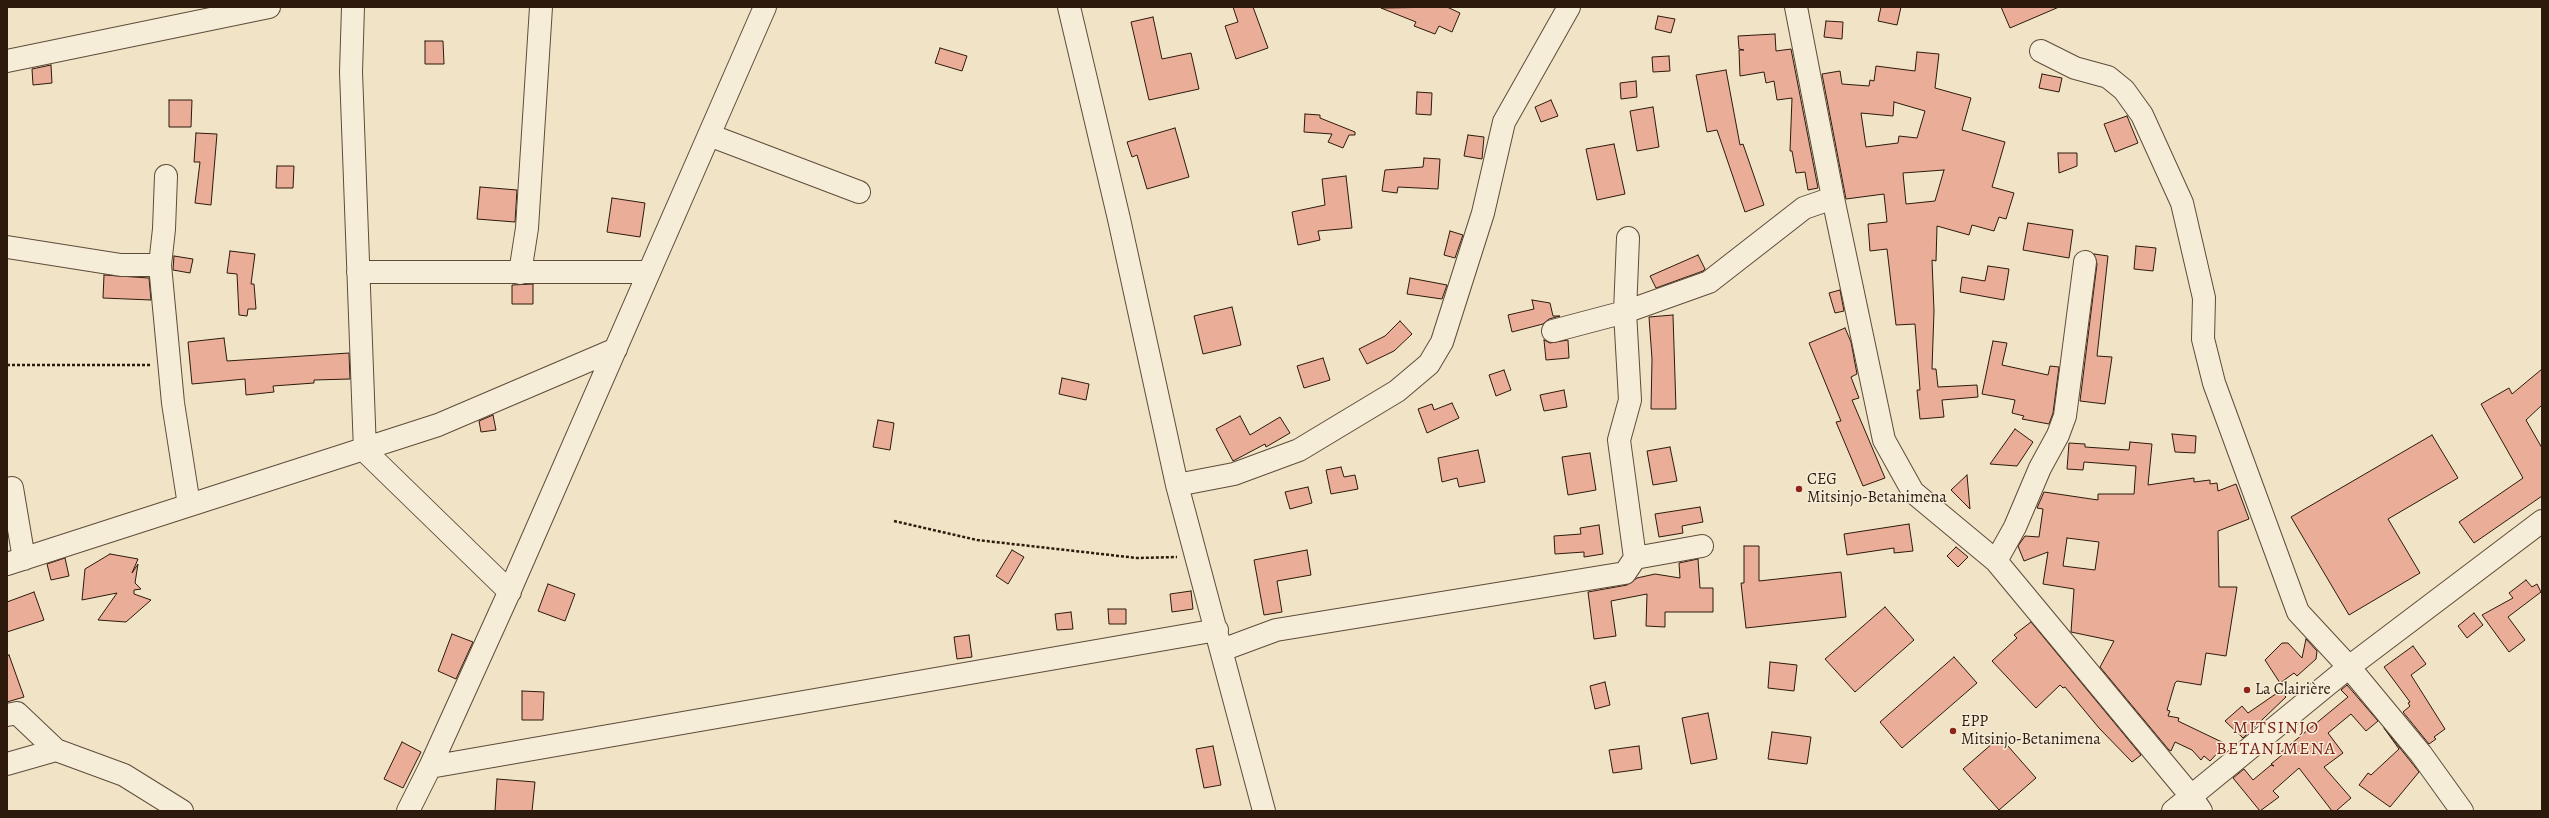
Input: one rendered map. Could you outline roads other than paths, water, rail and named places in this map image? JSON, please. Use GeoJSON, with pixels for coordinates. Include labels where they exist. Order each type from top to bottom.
{"type":"FeatureCollection","features":[{"type":"Feature","properties":{"kind":"street"},"geometry":{"type":"LineString","coordinates":[[7,61],[269,7]]}},
{"type":"Feature","properties":{"kind":"street"},"geometry":{"type":"LineString","coordinates":[[353,7],[351,72],[365,451],[510,592]]}},
{"type":"Feature","properties":{"kind":"street"},"geometry":{"type":"LineString","coordinates":[[520,273],[527,228],[541,7]]}},
{"type":"Feature","properties":{"kind":"street"},"geometry":{"type":"LineString","coordinates":[[408,811],[430,767],[510,592],[765,7]]}},
{"type":"Feature","properties":{"kind":"street"},"geometry":{"type":"LineString","coordinates":[[1069,7],[1119,219],[1178,485],[1264,811]]}},
{"type":"Feature","properties":{"kind":"street"},"geometry":{"type":"LineString","coordinates":[[1178,485],[1234,474],[1299,450],[1397,391],[1429,364],[1442,342],[1483,213],[1504,122],[1569,7]]}},
{"type":"Feature","properties":{"kind":"street"},"geometry":{"type":"LineString","coordinates":[[1796,7],[1833,198],[1884,440],[1913,492],[1996,561],[2196,804]]}},
{"type":"Feature","properties":{"kind":"street"},"geometry":{"type":"LineString","coordinates":[[2041,51],[2075,68],[2108,77],[2124,90],[2142,115],[2182,203],[2204,298],[2203,339],[2214,383],[2298,612],[2349,667],[2421,754],[2462,811]]}},
{"type":"Feature","properties":{"kind":"street"},"geometry":{"type":"LineString","coordinates":[[709,135],[859,192]]}},
{"type":"Feature","properties":{"kind":"street"},"geometry":{"type":"LineString","coordinates":[[166,176],[160,265],[168,366],[188,505]]}},
{"type":"Feature","properties":{"kind":"street"},"geometry":{"type":"LineString","coordinates":[[1553,331],[1625,312],[1708,282],[1804,208],[1833,198]]}},
{"type":"Feature","properties":{"kind":"street"},"geometry":{"type":"LineString","coordinates":[[430,767],[1220,640],[1625,573],[1635,558],[1619,440],[1630,400],[1625,312],[1628,238]]}},
{"type":"Feature","properties":{"kind":"street"},"geometry":{"type":"LineString","coordinates":[[7,247],[121,265],[160,265]]}},
{"type":"Feature","properties":{"kind":"street"},"geometry":{"type":"LineString","coordinates":[[1996,561],[2014,527],[2040,468],[2058,435],[2065,416],[2085,262]]}},
{"type":"Feature","properties":{"kind":"street"},"geometry":{"type":"LineString","coordinates":[[358,272],[649,272]]}},
{"type":"Feature","properties":{"kind":"street"},"geometry":{"type":"LineString","coordinates":[[7,489],[12,488],[15,561],[188,505],[365,451],[382,442],[438,425],[616,348]]}},
{"type":"Feature","properties":{"kind":"street"},"geometry":{"type":"LineString","coordinates":[[2173,811],[2196,804],[2349,667],[2542,521]]}},
{"type":"Feature","properties":{"kind":"street"},"geometry":{"type":"LineString","coordinates":[[1635,558],[1702,546]]}},
{"type":"Feature","properties":{"kind":"street"},"geometry":{"type":"LineString","coordinates":[[7,716],[17,713],[56,750],[124,774],[182,811]]}},
{"type":"Feature","properties":{"kind":"street"},"geometry":{"type":"LineString","coordinates":[[7,764],[56,750]]}},
{"type":"Feature","properties":{"kind":"place","name":"CEG Mitsinjo-Betanimena"},"geometry":{"type":"Point","coordinates":[1799,489]}},
{"type":"Feature","properties":{"kind":"place","name":"La Clairière"},"geometry":{"type":"Point","coordinates":[2247,690]}},
{"type":"Feature","properties":{"kind":"place","name":"EPP Mitsinjo-Betanimena"},"geometry":{"type":"Point","coordinates":[1953,731]}},
{"type":"Feature","properties":{"kind":"district","name":"MITSINJO BETANIMENA"},"geometry":{"type":"Point","coordinates":[2276,739]}}]}
